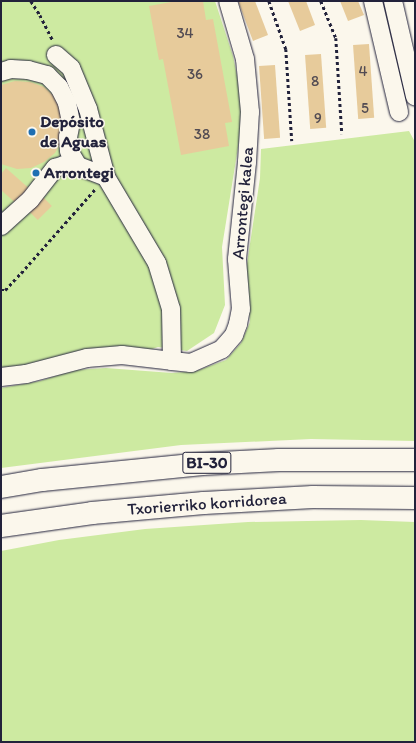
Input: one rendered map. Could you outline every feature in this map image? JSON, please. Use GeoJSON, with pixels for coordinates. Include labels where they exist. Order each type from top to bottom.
{"type":"FeatureCollection","features":[{"type":"Feature","properties":{"kind":"highway","name":"BI-30"},"geometry":{"type":"LineString","coordinates":[[1,487],[42,480],[202,464],[279,460],[415,460]]}},
{"type":"Feature","properties":{"kind":"highway","name":"Txorierriko korridorea"},"geometry":{"type":"LineString","coordinates":[[1,526],[84,514],[196,503],[312,497],[415,498]]}},
{"type":"Feature","properties":{"kind":"street","name":"Arrontegi kalea"},"geometry":{"type":"LineString","coordinates":[[1,376],[26,374],[87,358],[115,356],[191,363],[222,349],[234,335],[241,309],[237,259],[247,162],[250,112],[245,59],[228,1]]}},
{"type":"Feature","properties":{"kind":"street"},"geometry":{"type":"LineString","coordinates":[[373,1],[398,112]]}},
{"type":"Feature","properties":{"kind":"street"},"geometry":{"type":"LineString","coordinates":[[393,1],[415,96]]}},
{"type":"Feature","properties":{"kind":"street"},"geometry":{"type":"LineString","coordinates":[[56,55],[71,68],[88,109],[106,177],[157,262],[171,309],[172,361]]}},
{"type":"Feature","properties":{"kind":"street"},"geometry":{"type":"LineString","coordinates":[[1,72],[11,69],[28,70],[47,75],[59,87],[67,103],[71,122],[63,155],[55,168],[30,200],[1,226]]}},
{"type":"Feature","properties":{"kind":"street"},"geometry":{"type":"LineString","coordinates":[[68,137],[69,151],[78,166]]}},
{"type":"Feature","properties":{"kind":"street"},"geometry":{"type":"LineString","coordinates":[[55,168],[64,165],[78,166],[106,177]]}},
{"type":"Feature","properties":{"kind":"path"},"geometry":{"type":"LineString","coordinates":[[31,1],[52,36],[56,55]]}},
{"type":"Feature","properties":{"kind":"path"},"geometry":{"type":"LineString","coordinates":[[269,1],[286,49],[292,141]]}},
{"type":"Feature","properties":{"kind":"path"},"geometry":{"type":"LineString","coordinates":[[321,1],[336,38],[342,134]]}},
{"type":"Feature","properties":{"kind":"path"},"geometry":{"type":"LineString","coordinates":[[1,290],[5,290],[21,273],[106,177]]}},
{"type":"Feature","properties":{"kind":"green space"},"geometry":{"type":"Polygon","coordinates":[[[1,1],[215,1],[233,56],[244,110],[222,247],[225,305],[214,333],[187,351],[158,347],[120,360],[1,369],[1,1]]]}},
{"type":"Feature","properties":{"kind":"green space"},"geometry":{"type":"Polygon","coordinates":[[[409,131],[415,142],[415,441],[311,439],[181,445],[1,468],[1,388],[40,381],[74,370],[106,368],[172,373],[196,371],[226,360],[241,343],[250,322],[246,270],[260,178],[261,149],[409,131]]]}},
{"type":"Feature","properties":{"kind":"green space"},"geometry":{"type":"Polygon","coordinates":[[[361,520],[415,522],[415,742],[1,742],[1,551],[59,540],[145,529],[248,522],[361,520]]]}},
{"type":"Feature","properties":{"kind":"building"},"geometry":{"type":"Polygon","coordinates":[[[177,1],[203,1],[206,20],[213,19],[232,122],[225,123],[229,146],[181,155],[163,59],[159,60],[149,6],[177,1]]]}},
{"type":"Feature","properties":{"kind":"building"},"geometry":{"type":"Polygon","coordinates":[[[238,1],[255,1],[268,35],[253,41],[238,1]]]}},
{"type":"Feature","properties":{"kind":"building"},"geometry":{"type":"Polygon","coordinates":[[[288,1],[306,1],[315,25],[300,31],[288,1]]]}},
{"type":"Feature","properties":{"kind":"building"},"geometry":{"type":"Polygon","coordinates":[[[340,1],[358,1],[364,15],[348,21],[340,1]]]}},
{"type":"Feature","properties":{"kind":"building"},"geometry":{"type":"Polygon","coordinates":[[[369,44],[374,118],[358,119],[353,45],[369,44]]]}},
{"type":"Feature","properties":{"kind":"building"},"geometry":{"type":"Polygon","coordinates":[[[321,54],[326,128],[310,129],[305,55],[321,54]]]}},
{"type":"Feature","properties":{"kind":"building"},"geometry":{"type":"Polygon","coordinates":[[[275,65],[280,138],[264,139],[259,66],[275,65]]]}},
{"type":"Feature","properties":{"kind":"building","name":"Depósito de Aguas"},"geometry":{"type":"Polygon","coordinates":[[[15,81],[30,82],[44,87],[55,97],[62,110],[62,140],[55,153],[44,162],[31,168],[17,169],[1,164],[1,85],[15,81]]]}},
{"type":"Feature","properties":{"kind":"building"},"geometry":{"type":"Polygon","coordinates":[[[6,168],[32,191],[19,206],[1,190],[1,174],[6,168]]]}},
{"type":"Feature","properties":{"kind":"building"},"geometry":{"type":"Polygon","coordinates":[[[42,196],[52,206],[38,220],[28,210],[42,196]]]}},
{"type":"Feature","properties":{"kind":"place","name":"Depósito de Aguas"},"geometry":{"type":"Point","coordinates":[32,132]}},
{"type":"Feature","properties":{"kind":"place","name":"Arrontegi"},"geometry":{"type":"Point","coordinates":[36,173]}}]}
